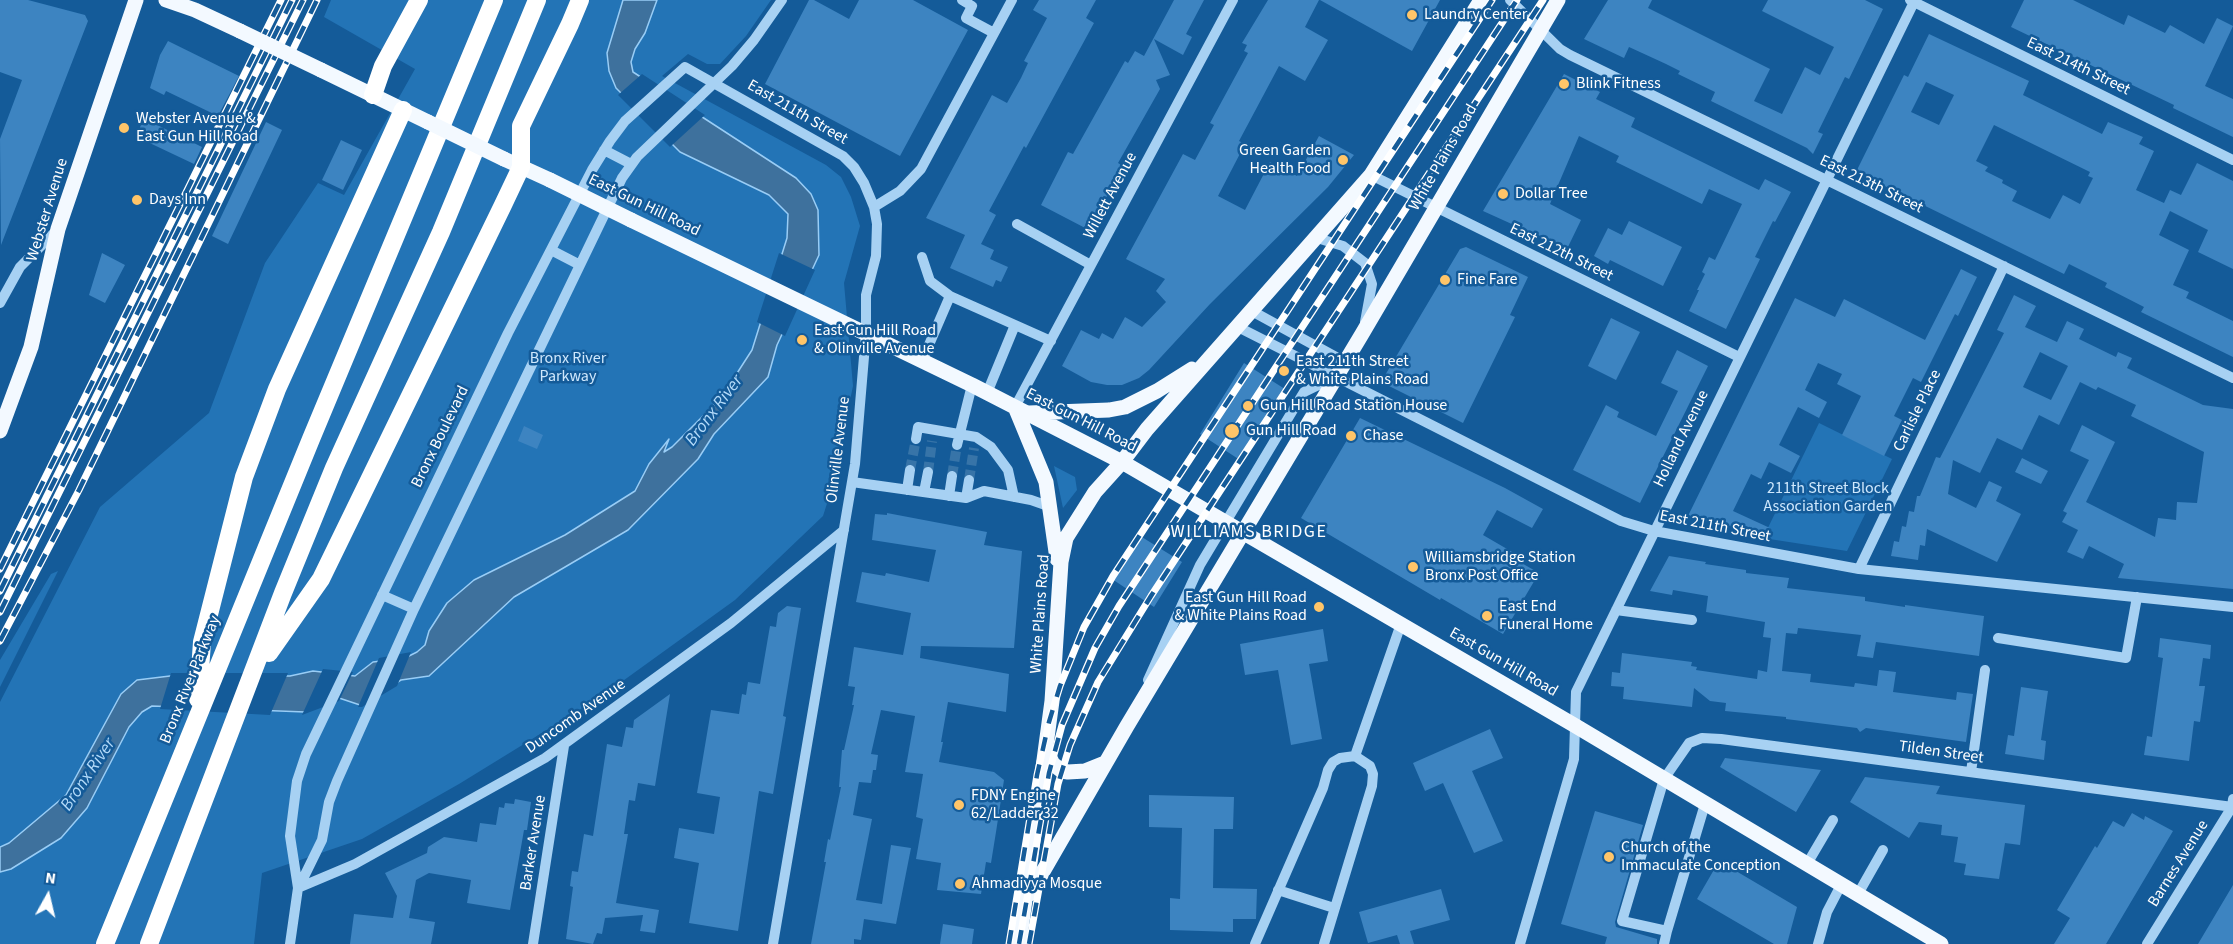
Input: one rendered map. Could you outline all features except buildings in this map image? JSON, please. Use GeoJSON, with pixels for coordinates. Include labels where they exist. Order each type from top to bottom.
{"type":"FeatureCollection","features":[{"type":"Feature","properties":{"kind":"highway"},"geometry":{"type":"LineString","coordinates":[[373,95],[383,66],[419,0]]}},
{"type":"Feature","properties":{"kind":"highway","name":"Bronx River Parkway"},"geometry":{"type":"LineString","coordinates":[[105,944],[228,639],[494,0]]}},
{"type":"Feature","properties":{"kind":"highway"},"geometry":{"type":"LineString","coordinates":[[149,944],[334,468],[441,232],[537,0]]}},
{"type":"Feature","properties":{"kind":"highway"},"geometry":{"type":"LineString","coordinates":[[254,674],[321,579],[521,167],[521,126],[580,0]]}},
{"type":"Feature","properties":{"kind":"highway"},"geometry":{"type":"LineString","coordinates":[[196,717],[202,642],[244,477],[277,389],[402,110]]}},
{"type":"Feature","properties":{"kind":"main road","name":"Webster Avenue"},"geometry":{"type":"LineString","coordinates":[[0,431],[31,347],[58,229],[136,0]]}},
{"type":"Feature","properties":{"kind":"main road","name":"East Gun Hill Road"},"geometry":{"type":"LineString","coordinates":[[166,0],[195,10],[240,31],[550,180],[972,385],[1122,462],[1574,725],[1941,944]]}},
{"type":"Feature","properties":{"kind":"main road","name":"White Plains Road"},"geometry":{"type":"LineString","coordinates":[[1019,944],[1055,681],[1060,577],[1066,538],[1095,492],[1147,429],[1371,175],[1481,0]]}},
{"type":"Feature","properties":{"kind":"main road","name":"White Plains Road"},"geometry":{"type":"LineString","coordinates":[[1026,902],[1105,763],[1362,334],[1558,0]]}},
{"type":"Feature","properties":{"kind":"main road"},"geometry":{"type":"LineString","coordinates":[[1060,577],[1051,507],[1042,470],[1021,410],[1108,410],[1125,406],[1156,392],[1208,359]]}},
{"type":"Feature","properties":{"kind":"main road"},"geometry":{"type":"LineString","coordinates":[[1046,750],[1053,764],[1068,772],[1084,771],[1105,763]]}},
{"type":"Feature","properties":{"kind":"street","name":"Bronx Boulevard"},"geometry":{"type":"LineString","coordinates":[[298,888],[322,840],[329,802],[341,771],[414,609],[622,178],[631,164],[743,53],[782,0]]}},
{"type":"Feature","properties":{"kind":"street"},"geometry":{"type":"LineString","coordinates":[[962,0],[972,6],[966,18],[994,33]]}},
{"type":"Feature","properties":{"kind":"street"},"geometry":{"type":"LineString","coordinates":[[874,207],[900,190],[921,169],[1012,0]]}},
{"type":"Feature","properties":{"kind":"street","name":"Willett Avenue"},"geometry":{"type":"LineString","coordinates":[[1021,410],[1051,341],[1233,0]]}},
{"type":"Feature","properties":{"kind":"street","name":"East 213th Street"},"geometry":{"type":"LineString","coordinates":[[1510,0],[1560,49],[1570,55],[2233,378]]}},
{"type":"Feature","properties":{"kind":"street","name":"East 214th Street"},"geometry":{"type":"LineString","coordinates":[[1913,1],[2233,160]]}},
{"type":"Feature","properties":{"kind":"street","name":"Holland Avenue"},"geometry":{"type":"LineString","coordinates":[[1520,944],[1574,759],[1576,692],[1913,1]]}},
{"type":"Feature","properties":{"kind":"street","name":"Bronx Boulevard"},"geometry":{"type":"LineString","coordinates":[[290,944],[298,888],[290,836],[297,781],[306,754],[503,344],[604,150],[625,121],[685,67],[714,84]]}},
{"type":"Feature","properties":{"kind":"street","name":"East 211th Street"},"geometry":{"type":"LineString","coordinates":[[714,84],[843,156],[860,175],[874,207]]}},
{"type":"Feature","properties":{"kind":"street"},"geometry":{"type":"LineString","coordinates":[[604,150],[631,164]]}},
{"type":"Feature","properties":{"kind":"street","name":"East 212th Street"},"geometry":{"type":"LineString","coordinates":[[1371,175],[1739,357]]}},
{"type":"Feature","properties":{"kind":"street","name":"Olinville Avenue"},"geometry":{"type":"LineString","coordinates":[[773,944],[852,482],[866,333],[866,295],[878,243],[874,207]]}},
{"type":"Feature","properties":{"kind":"street"},"geometry":{"type":"LineString","coordinates":[[1017,224],[1091,265]]}},
{"type":"Feature","properties":{"kind":"street"},"geometry":{"type":"LineString","coordinates":[[0,303],[20,267],[58,229]]}},
{"type":"Feature","properties":{"kind":"street","name":"White Plains Road"},"geometry":{"type":"LineString","coordinates":[[1314,237],[1350,249],[1369,269],[1372,291],[1362,334]]}},
{"type":"Feature","properties":{"kind":"street"},"geometry":{"type":"LineString","coordinates":[[551,250],[580,265]]}},
{"type":"Feature","properties":{"kind":"street"},"geometry":{"type":"LineString","coordinates":[[922,257],[930,281],[950,296],[1051,341]]}},
{"type":"Feature","properties":{"kind":"street","name":"Carlisle Place"},"geometry":{"type":"LineString","coordinates":[[1859,569],[2004,266]]}},
{"type":"Feature","properties":{"kind":"street"},"geometry":{"type":"LineString","coordinates":[[922,361],[950,296]]}},
{"type":"Feature","properties":{"kind":"street"},"geometry":{"type":"LineString","coordinates":[[1250,310],[1345,362]]}},
{"type":"Feature","properties":{"kind":"street"},"geometry":{"type":"LineString","coordinates":[[987,393],[1015,325]]}},
{"type":"Feature","properties":{"kind":"street","name":"East 211th Street"},"geometry":{"type":"LineString","coordinates":[[1236,326],[1621,521],[1654,531],[1859,569],[2233,607]]}},
{"type":"Feature","properties":{"kind":"street","name":"White Plains Road"},"geometry":{"type":"LineString","coordinates":[[1127,726],[1195,576],[1225,522],[1304,392],[1335,377]]}},
{"type":"Feature","properties":{"kind":"street"},"geometry":{"type":"LineString","coordinates":[[958,439],[972,385]]}},
{"type":"Feature","properties":{"kind":"street"},"geometry":{"type":"LineString","coordinates":[[916,439],[918,427],[991,447],[1008,470],[1014,497]]}},
{"type":"Feature","properties":{"kind":"street"},"geometry":{"type":"LineString","coordinates":[[932,441],[934,430]]}},
{"type":"Feature","properties":{"kind":"street"},"geometry":{"type":"LineString","coordinates":[[907,490],[910,470]]}},
{"type":"Feature","properties":{"kind":"street"},"geometry":{"type":"LineString","coordinates":[[924,492],[928,472]]}},
{"type":"Feature","properties":{"kind":"street"},"geometry":{"type":"LineString","coordinates":[[949,496],[952,476]]}},
{"type":"Feature","properties":{"kind":"street"},"geometry":{"type":"LineString","coordinates":[[966,498],[969,480]]}},
{"type":"Feature","properties":{"kind":"street"},"geometry":{"type":"LineString","coordinates":[[852,482],[966,498],[984,491],[1051,507]]}},
{"type":"Feature","properties":{"kind":"street","name":"Duncomb Avenue"},"geometry":{"type":"LineString","coordinates":[[298,888],[355,864],[564,746],[730,623],[844,530]]}},
{"type":"Feature","properties":{"kind":"street"},"geometry":{"type":"LineString","coordinates":[[381,595],[414,609]]}},
{"type":"Feature","properties":{"kind":"street"},"geometry":{"type":"LineString","coordinates":[[1998,638],[2126,658],[2137,597]]}},
{"type":"Feature","properties":{"kind":"street"},"geometry":{"type":"LineString","coordinates":[[1616,610],[1692,620]]}},
{"type":"Feature","properties":{"kind":"street"},"geometry":{"type":"LineString","coordinates":[[1355,756],[1401,624]]}},
{"type":"Feature","properties":{"kind":"street"},"geometry":{"type":"LineString","coordinates":[[1971,772],[1985,670]]}},
{"type":"Feature","properties":{"kind":"street","name":"Tilden Street"},"geometry":{"type":"LineString","coordinates":[[1667,931],[1622,921],[1664,780],[1689,743],[1702,738],[2233,804]]}},
{"type":"Feature","properties":{"kind":"street","name":"Barker Avenue"},"geometry":{"type":"LineString","coordinates":[[533,944],[564,746]]}},
{"type":"Feature","properties":{"kind":"street"},"geometry":{"type":"LineString","coordinates":[[1255,944],[1323,788],[1328,770],[1333,762],[1340,758],[1355,756],[1371,766],[1372,786],[1324,944]]}},
{"type":"Feature","properties":{"kind":"street"},"geometry":{"type":"LineString","coordinates":[[1664,944],[1705,804]]}},
{"type":"Feature","properties":{"kind":"street","name":"Barnes Avenue"},"geometry":{"type":"LineString","coordinates":[[2147,944],[2233,804]]}},
{"type":"Feature","properties":{"kind":"street"},"geometry":{"type":"LineString","coordinates":[[1807,864],[1833,820]]}},
{"type":"Feature","properties":{"kind":"street"},"geometry":{"type":"LineString","coordinates":[[1858,894],[1883,850]]}},
{"type":"Feature","properties":{"kind":"street"},"geometry":{"type":"LineString","coordinates":[[1818,944],[1827,912],[1841,885]]}},
{"type":"Feature","properties":{"kind":"street"},"geometry":{"type":"LineString","coordinates":[[1278,890],[1334,908]]}},
{"type":"Feature","properties":{"kind":"green space","name":"Bronx River Parkway"},"geometry":{"type":"Polygon","coordinates":[[[331,0],[771,0],[746,36],[720,64],[707,64],[688,54],[662,76],[826,165],[841,177],[851,197],[860,226],[844,283],[853,386],[831,491],[823,516],[735,600],[602,696],[459,784],[362,839],[262,873],[254,944],[0,944],[0,702],[100,507],[209,413],[265,263],[318,183],[344,195],[415,69],[324,17],[331,0]]]}},
{"type":"Feature","properties":{"kind":"green space","name":"211th Street Block Association Garden"},"geometry":{"type":"Polygon","coordinates":[[[1819,423],[1892,459],[1847,551],[1763,538],[1819,423]]]}},
{"type":"Feature","properties":{"kind":"green space"},"geometry":{"type":"Polygon","coordinates":[[[1054,466],[1075,477],[1077,490],[1063,508],[1054,466]]]}},
{"type":"Feature","properties":{"kind":"green space"},"geometry":{"type":"Polygon","coordinates":[[[58,571],[0,687],[0,660],[51,574],[58,571]]]}},
{"type":"Feature","properties":{"kind":"water","name":"Bronx River"},"geometry":{"type":"Polygon","coordinates":[[[623,0],[657,0],[645,33],[635,49],[631,62],[633,72],[796,178],[811,194],[818,210],[819,255],[777,345],[768,377],[714,434],[698,459],[628,530],[514,597],[429,676],[401,680],[360,705],[339,698],[305,712],[152,706],[142,712],[129,727],[87,808],[61,838],[11,869],[0,872],[0,847],[9,843],[66,795],[121,694],[137,680],[170,676],[290,676],[313,671],[355,676],[373,662],[405,658],[425,645],[429,631],[447,603],[474,580],[565,535],[635,491],[649,464],[669,439],[664,452],[672,447],[721,398],[752,350],[787,238],[788,214],[769,195],[680,152],[616,88],[609,71],[607,53],[623,0]]]}},
{"type":"Feature","properties":{"kind":"pier"},"geometry":{"type":"Polygon","coordinates":[[[642,74],[705,115],[670,147],[618,95],[642,74]]]}},
{"type":"Feature","properties":{"kind":"pier"},"geometry":{"type":"Polygon","coordinates":[[[779,253],[815,270],[785,336],[757,322],[779,253]]]}},
{"type":"Feature","properties":{"kind":"pier"},"geometry":{"type":"Polygon","coordinates":[[[411,652],[397,686],[362,707],[358,707],[379,658],[411,652]]]}},
{"type":"Feature","properties":{"kind":"pier"},"geometry":{"type":"Polygon","coordinates":[[[323,669],[353,672],[339,701],[302,715],[323,669]]]}},
{"type":"Feature","properties":{"kind":"pier"},"geometry":{"type":"Polygon","coordinates":[[[171,673],[288,673],[270,715],[160,709],[171,673]]]}},
{"type":"Feature","properties":{"kind":"tunnel"},"geometry":{"type":"LineString","coordinates":[[910,470],[916,439]]}},
{"type":"Feature","properties":{"kind":"tunnel"},"geometry":{"type":"LineString","coordinates":[[928,472],[932,441]]}},
{"type":"Feature","properties":{"kind":"tunnel"},"geometry":{"type":"LineString","coordinates":[[952,476],[957,445]]}},
{"type":"Feature","properties":{"kind":"tunnel"},"geometry":{"type":"LineString","coordinates":[[969,480],[974,448]]}},
{"type":"Feature","properties":{"kind":"railway"},"geometry":{"type":"LineString","coordinates":[[0,569],[281,0]]}},
{"type":"Feature","properties":{"kind":"railway"},"geometry":{"type":"LineString","coordinates":[[0,591],[292,0]]}},
{"type":"Feature","properties":{"kind":"railway"},"geometry":{"type":"LineString","coordinates":[[0,612],[303,0]]}},
{"type":"Feature","properties":{"kind":"railway"},"geometry":{"type":"LineString","coordinates":[[0,641],[79,490],[317,0]]}},
{"type":"Feature","properties":{"kind":"railway"},"geometry":{"type":"LineString","coordinates":[[1009,944],[1037,775],[1049,722],[1060,686],[1084,627],[1113,576],[1492,0]]}},
{"type":"Feature","properties":{"kind":"railway"},"geometry":{"type":"LineString","coordinates":[[1019,944],[1049,773],[1062,725],[1095,648],[1119,606],[1517,0]]}},
{"type":"Feature","properties":{"kind":"railway"},"geometry":{"type":"LineString","coordinates":[[1029,944],[1058,784],[1070,745],[1098,682],[1151,596],[1543,0]]}},
{"type":"Feature","properties":{"kind":"place","name":"Laundry Center"},"geometry":{"type":"Point","coordinates":[1412,15]}},
{"type":"Feature","properties":{"kind":"place","name":"Blink Fitness"},"geometry":{"type":"Point","coordinates":[1564,84]}},
{"type":"Feature","properties":{"kind":"place","name":"Webster Avenue & East Gun Hill Road"},"geometry":{"type":"Point","coordinates":[124,128]}},
{"type":"Feature","properties":{"kind":"place","name":"Green Garden Health Food"},"geometry":{"type":"Point","coordinates":[1343,160]}},
{"type":"Feature","properties":{"kind":"place","name":"Dollar Tree"},"geometry":{"type":"Point","coordinates":[1503,194]}},
{"type":"Feature","properties":{"kind":"place","name":"Days Inn"},"geometry":{"type":"Point","coordinates":[137,200]}},
{"type":"Feature","properties":{"kind":"place","name":"Fine Fare"},"geometry":{"type":"Point","coordinates":[1445,280]}},
{"type":"Feature","properties":{"kind":"place","name":"East Gun Hill Road & Olinville Avenue"},"geometry":{"type":"Point","coordinates":[802,340]}},
{"type":"Feature","properties":{"kind":"place","name":"East 211th Street & White Plains Road"},"geometry":{"type":"Point","coordinates":[1284,371]}},
{"type":"Feature","properties":{"kind":"place","name":"Gun Hill Road Station House"},"geometry":{"type":"Point","coordinates":[1248,406]}},
{"type":"Feature","properties":{"kind":"place","name":"Gun Hill Road"},"geometry":{"type":"Point","coordinates":[1232,431]}},
{"type":"Feature","properties":{"kind":"place","name":"Chase"},"geometry":{"type":"Point","coordinates":[1351,436]}},
{"type":"Feature","properties":{"kind":"place","name":"Williamsbridge Station Bronx Post Office"},"geometry":{"type":"Point","coordinates":[1413,567]}},
{"type":"Feature","properties":{"kind":"place","name":"East Gun Hill Road & White Plains Road"},"geometry":{"type":"Point","coordinates":[1319,607]}},
{"type":"Feature","properties":{"kind":"place","name":"East End Funeral Home"},"geometry":{"type":"Point","coordinates":[1487,616]}},
{"type":"Feature","properties":{"kind":"place","name":"FDNY Engine 62/Ladder 32"},"geometry":{"type":"Point","coordinates":[959,805]}},
{"type":"Feature","properties":{"kind":"place","name":"Church of the Immaculate Conception"},"geometry":{"type":"Point","coordinates":[1609,857]}},
{"type":"Feature","properties":{"kind":"place","name":"Ahmadiyya Mosque"},"geometry":{"type":"Point","coordinates":[960,884]}},
{"type":"Feature","properties":{"kind":"district","name":"WILLIAMS BRIDGE"},"geometry":{"type":"Point","coordinates":[1249,533]}}]}
